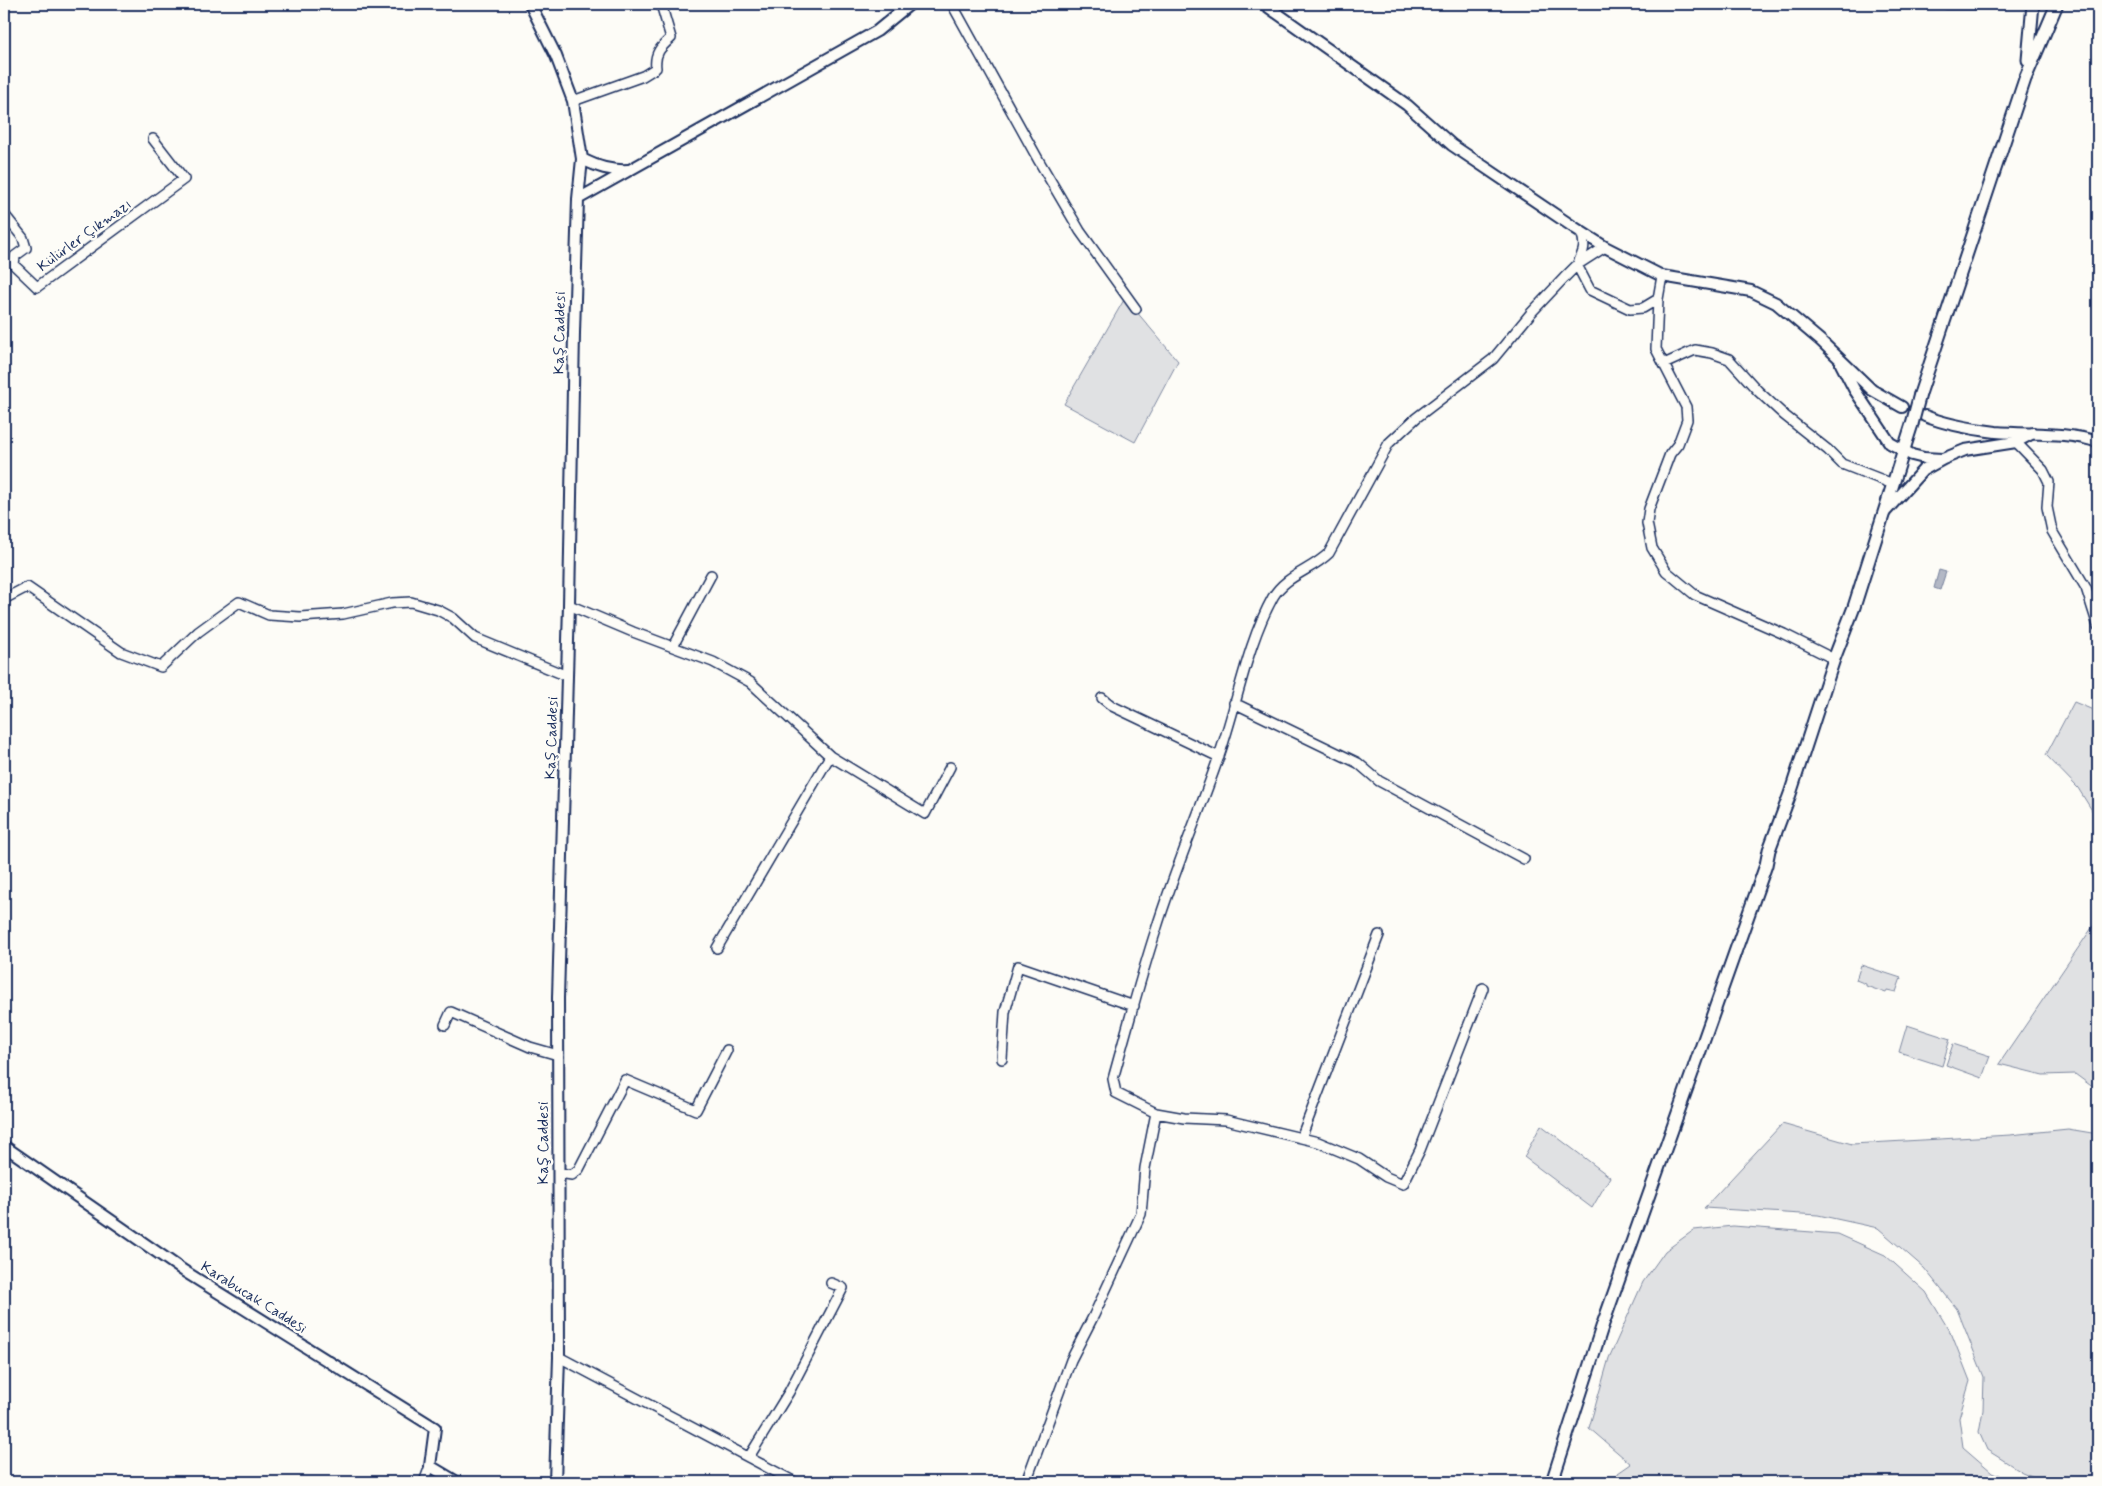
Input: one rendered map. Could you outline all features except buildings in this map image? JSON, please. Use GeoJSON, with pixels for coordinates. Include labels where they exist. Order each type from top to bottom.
{"type":"FeatureCollection","features":[{"type":"Feature","properties":{"kind":"main road"},"geometry":{"type":"LineString","coordinates":[[2025,79],[2032,29],[2033,4]]}},
{"type":"Feature","properties":{"kind":"main road"},"geometry":{"type":"LineString","coordinates":[[1552,1482],[1603,1324],[1766,865],[1769,850],[1790,794],[1834,659],[1854,607],[1920,394],[2025,79],[2057,4]]}},
{"type":"Feature","properties":{"kind":"street","name":"Kaş Caddesi"},"geometry":{"type":"LineString","coordinates":[[530,4],[556,56],[572,101],[582,159],[578,198],[568,676],[558,998],[560,1357],[555,1482]]}},
{"type":"Feature","properties":{"kind":"street"},"geometry":{"type":"LineString","coordinates":[[572,101],[643,76],[656,68],[655,59],[659,49],[671,38],[661,4]]}},
{"type":"Feature","properties":{"kind":"street"},"geometry":{"type":"LineString","coordinates":[[578,198],[632,170],[877,30],[910,4]]}},
{"type":"Feature","properties":{"kind":"street"},"geometry":{"type":"LineString","coordinates":[[952,4],[1080,231],[1136,309]]}},
{"type":"Feature","properties":{"kind":"street"},"geometry":{"type":"LineString","coordinates":[[1264,4],[1407,105],[1452,145],[1581,232],[1605,247],[1662,276],[1751,291],[1776,303],[1872,390],[1902,407]]}},
{"type":"Feature","properties":{"kind":"street"},"geometry":{"type":"LineString","coordinates":[[1947,4],[1994,4]]}},
{"type":"Feature","properties":{"kind":"street","name":"Külürler Çıkmazı"},"geometry":{"type":"LineString","coordinates":[[4,214],[23,238],[26,248],[15,256],[14,265],[37,287],[184,179],[152,139]]}},
{"type":"Feature","properties":{"kind":"street"},"geometry":{"type":"LineString","coordinates":[[582,159],[597,167],[613,171],[632,170]]}},
{"type":"Feature","properties":{"kind":"street"},"geometry":{"type":"LineString","coordinates":[[1577,265],[1584,250],[1585,242],[1581,232]]}},
{"type":"Feature","properties":{"kind":"street"},"geometry":{"type":"LineString","coordinates":[[1483,988],[1420,1150],[1403,1184],[1386,1177],[1359,1159],[1318,1142],[1226,1120],[1184,1118],[1156,1113],[1116,1093],[1113,1079],[1156,930],[1219,757],[1234,703],[1274,596],[1289,579],[1322,560],[1329,553],[1389,443],[1409,424],[1493,359],[1531,313],[1577,265],[1605,247]]}},
{"type":"Feature","properties":{"kind":"street"},"geometry":{"type":"LineString","coordinates":[[1577,265],[1590,290],[1630,309],[1643,308],[1658,299]]}},
{"type":"Feature","properties":{"kind":"street"},"geometry":{"type":"LineString","coordinates":[[1662,276],[1658,299],[1656,349],[1686,407],[1687,420],[1678,444],[1670,454],[1649,509],[1647,523],[1652,548],[1666,571],[1695,595],[1784,634],[1834,659]]}},
{"type":"Feature","properties":{"kind":"street"},"geometry":{"type":"LineString","coordinates":[[1664,364],[1695,350],[1730,359],[1771,403],[1842,464],[1893,484]]}},
{"type":"Feature","properties":{"kind":"street"},"geometry":{"type":"LineString","coordinates":[[1836,356],[1854,389],[1890,443],[1903,452],[1924,458],[1943,459]]}},
{"type":"Feature","properties":{"kind":"street"},"geometry":{"type":"LineString","coordinates":[[1925,416],[1953,425],[1995,432],[2080,436],[2098,442]]}},
{"type":"Feature","properties":{"kind":"street"},"geometry":{"type":"LineString","coordinates":[[1882,516],[1923,470],[1943,459],[1965,450],[2016,442],[2033,433]]}},
{"type":"Feature","properties":{"kind":"street"},"geometry":{"type":"LineString","coordinates":[[2016,442],[2043,470],[2049,482],[2047,507],[2052,532],[2086,588],[2098,626]]}},
{"type":"Feature","properties":{"kind":"street"},"geometry":{"type":"LineString","coordinates":[[673,646],[711,575]]}},
{"type":"Feature","properties":{"kind":"street"},"geometry":{"type":"LineString","coordinates":[[4,599],[27,587],[121,652],[161,667],[198,632],[239,602],[269,615],[300,617],[343,614],[392,603],[411,602],[438,610],[452,618],[475,638],[568,676]]}},
{"type":"Feature","properties":{"kind":"street"},"geometry":{"type":"LineString","coordinates":[[569,605],[633,632],[713,662],[750,682],[830,756],[925,814],[950,767]]}},
{"type":"Feature","properties":{"kind":"street"},"geometry":{"type":"LineString","coordinates":[[1102,698],[1112,706],[1219,757]]}},
{"type":"Feature","properties":{"kind":"street"},"geometry":{"type":"LineString","coordinates":[[1234,703],[1358,763],[1379,781],[1524,859]]}},
{"type":"Feature","properties":{"kind":"street"},"geometry":{"type":"LineString","coordinates":[[717,948],[830,756]]}},
{"type":"Feature","properties":{"kind":"street"},"geometry":{"type":"LineString","coordinates":[[1301,1138],[1379,935]]}},
{"type":"Feature","properties":{"kind":"street"},"geometry":{"type":"LineString","coordinates":[[1002,1059],[1005,1012],[1018,966],[1134,1006]]}},
{"type":"Feature","properties":{"kind":"street"},"geometry":{"type":"LineString","coordinates":[[445,1025],[451,1012],[530,1047],[558,1055]]}},
{"type":"Feature","properties":{"kind":"street"},"geometry":{"type":"LineString","coordinates":[[558,1174],[572,1175],[579,1169],[625,1080],[696,1110],[727,1050]]}},
{"type":"Feature","properties":{"kind":"street"},"geometry":{"type":"LineString","coordinates":[[1026,1482],[1071,1360],[1141,1214],[1145,1168],[1156,1113]]}},
{"type":"Feature","properties":{"kind":"street","name":"Karabucak Caddesi"},"geometry":{"type":"LineString","coordinates":[[4,1146],[184,1270],[435,1428],[430,1466]]}},
{"type":"Feature","properties":{"kind":"street"},"geometry":{"type":"LineString","coordinates":[[750,1457],[789,1392],[843,1288],[831,1283]]}},
{"type":"Feature","properties":{"kind":"street"},"geometry":{"type":"LineString","coordinates":[[560,1357],[795,1482]]}},
{"type":"Feature","properties":{"kind":"street"},"geometry":{"type":"LineString","coordinates":[[424,1482],[430,1466],[456,1482]]}},
{"type":"Feature","properties":{"kind":"shaded area"},"geometry":{"type":"Polygon","coordinates":[[[1125,298],[1178,361],[1135,442],[1064,404],[1125,298]]]}},
{"type":"Feature","properties":{"kind":"shaded area"},"geometry":{"type":"Polygon","coordinates":[[[1939,570],[1946,572],[1940,590],[1934,588],[1939,570]]]}},
{"type":"Feature","properties":{"kind":"shaded area"},"geometry":{"type":"Polygon","coordinates":[[[2074,702],[2098,712],[2098,820],[2078,788],[2046,755],[2074,702]]]}},
{"type":"Feature","properties":{"kind":"shaded area"},"geometry":{"type":"Polygon","coordinates":[[[2098,919],[2098,1091],[2075,1074],[2043,1075],[1999,1064],[2098,919]]]}},
{"type":"Feature","properties":{"kind":"shaded area"},"geometry":{"type":"Polygon","coordinates":[[[1861,965],[1901,978],[1896,992],[1887,990],[1886,993],[1866,986],[1866,984],[1856,980],[1861,965]]]}},
{"type":"Feature","properties":{"kind":"shaded area"},"geometry":{"type":"Polygon","coordinates":[[[1907,1025],[1950,1039],[1942,1066],[1899,1052],[1907,1025]]]}},
{"type":"Feature","properties":{"kind":"shaded area"},"geometry":{"type":"Polygon","coordinates":[[[1953,1044],[1990,1056],[1982,1078],[1946,1065],[1953,1044]]]}},
{"type":"Feature","properties":{"kind":"shaded area"},"geometry":{"type":"Polygon","coordinates":[[[1782,1124],[1852,1144],[2010,1135],[2068,1129],[2098,1134],[2098,1482],[2046,1482],[2022,1472],[1987,1450],[1979,1432],[1983,1410],[1984,1377],[1957,1309],[1924,1268],[1878,1228],[1818,1215],[1704,1208],[1782,1124]]]}},
{"type":"Feature","properties":{"kind":"shaded area"},"geometry":{"type":"Polygon","coordinates":[[[1541,1125],[1610,1177],[1592,1208],[1524,1157],[1541,1125]]]}},
{"type":"Feature","properties":{"kind":"shaded area"},"geometry":{"type":"Polygon","coordinates":[[[1733,1226],[1838,1234],[1885,1255],[1926,1292],[1952,1335],[1970,1381],[1959,1418],[1963,1447],[1992,1472],[2014,1482],[1617,1482],[1618,1473],[1631,1464],[1589,1428],[1609,1358],[1643,1282],[1665,1251],[1694,1230],[1733,1226]]]}}]}
